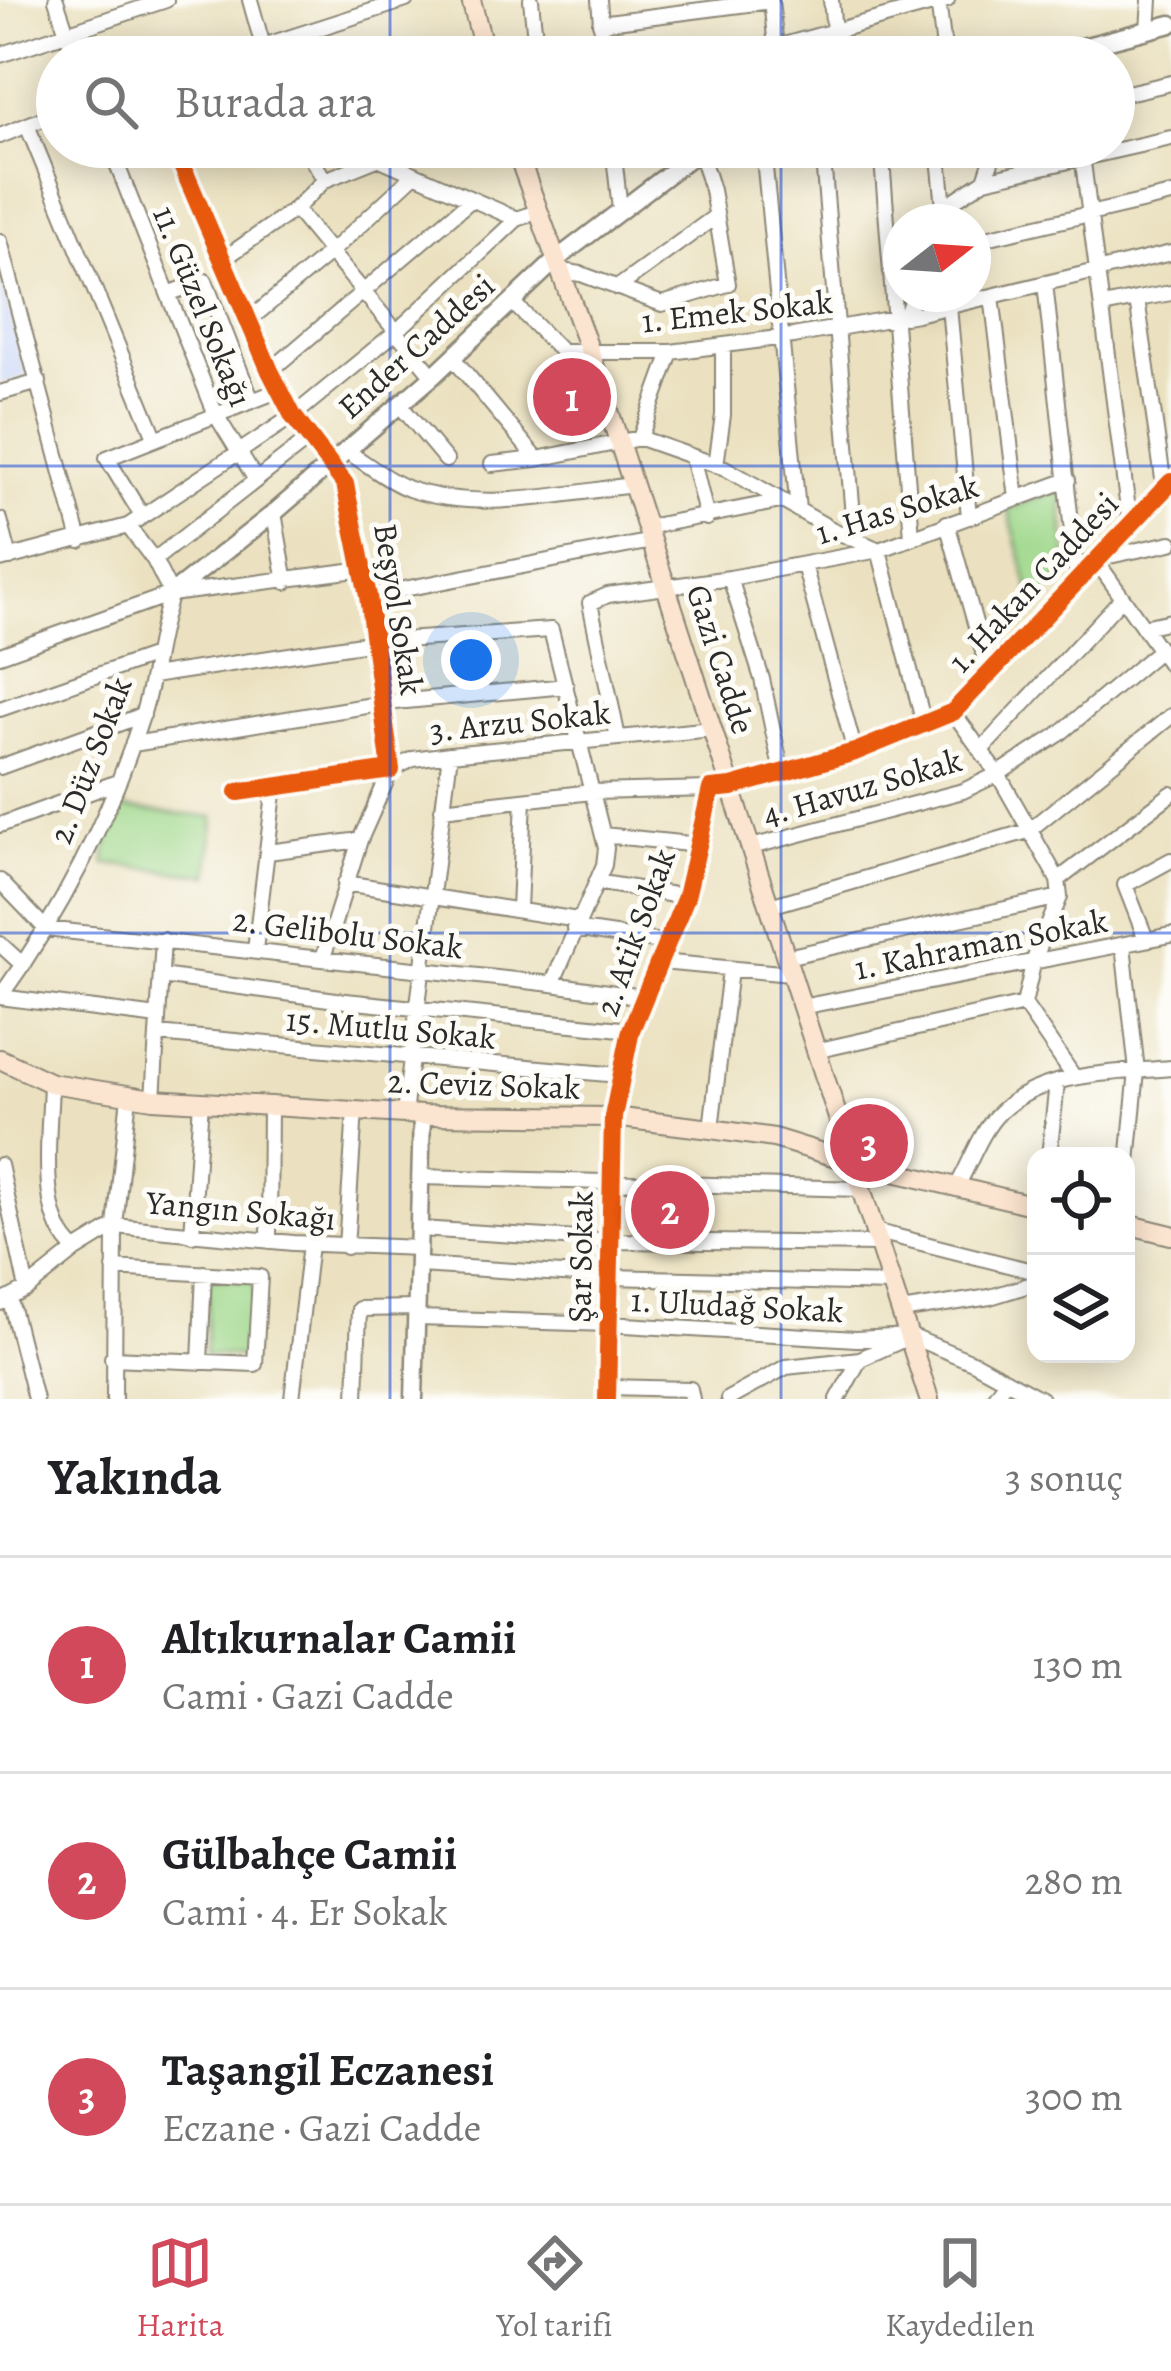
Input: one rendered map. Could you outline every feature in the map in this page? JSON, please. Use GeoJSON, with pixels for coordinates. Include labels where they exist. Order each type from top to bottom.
{"type":"FeatureCollection","features":[{"type":"Feature","properties":{"kind":"main road"},"geometry":{"type":"LineString","coordinates":[[471,0],[480,36]]}},
{"type":"Feature","properties":{"kind":"main road","name":"Gazi Cadde"},"geometry":{"type":"LineString","coordinates":[[523,168],[589,349],[929,1399]]}},
{"type":"Feature","properties":{"kind":"main road","name":"2. Ceviz Sokak"},"geometry":{"type":"LineString","coordinates":[[0,1059],[50,1083],[153,1099],[413,1115],[613,1117],[774,1138],[852,1162],[1027,1204]]}},
{"type":"Feature","properties":{"kind":"main road"},"geometry":{"type":"LineString","coordinates":[[1135,1226],[1171,1235]]}},
{"type":"Feature","properties":{"kind":"street"},"geometry":{"type":"LineString","coordinates":[[56,0],[67,36]]}},
{"type":"Feature","properties":{"kind":"street"},"geometry":{"type":"LineString","coordinates":[[54,36],[166,0]]}},
{"type":"Feature","properties":{"kind":"street"},"geometry":{"type":"LineString","coordinates":[[250,0],[260,36]]}},
{"type":"Feature","properties":{"kind":"street"},"geometry":{"type":"LineString","coordinates":[[308,36],[406,0]]}},
{"type":"Feature","properties":{"kind":"street"},"geometry":{"type":"LineString","coordinates":[[531,0],[534,36]]}},
{"type":"Feature","properties":{"kind":"street"},"geometry":{"type":"LineString","coordinates":[[599,0],[602,36]]}},
{"type":"Feature","properties":{"kind":"street"},"geometry":{"type":"LineString","coordinates":[[600,23],[771,0],[775,36]]}},
{"type":"Feature","properties":{"kind":"street"},"geometry":{"type":"LineString","coordinates":[[831,0],[834,31]]}},
{"type":"Feature","properties":{"kind":"street"},"geometry":{"type":"LineString","coordinates":[[1148,30],[1150,0]]}},
{"type":"Feature","properties":{"kind":"street"},"geometry":{"type":"LineString","coordinates":[[820,36],[887,8],[941,1],[944,36]]}},
{"type":"Feature","properties":{"kind":"street"},"geometry":{"type":"LineString","coordinates":[[1127,36],[1171,24]]}},
{"type":"Feature","properties":{"kind":"street"},"geometry":{"type":"LineString","coordinates":[[0,55],[36,42]]}},
{"type":"Feature","properties":{"kind":"street"},"geometry":{"type":"LineString","coordinates":[[1135,91],[1171,82]]}},
{"type":"Feature","properties":{"kind":"street"},"geometry":{"type":"LineString","coordinates":[[0,136],[36,121]]}},
{"type":"Feature","properties":{"kind":"street"},"geometry":{"type":"LineString","coordinates":[[27,125],[36,147]]}},
{"type":"Feature","properties":{"kind":"street"},"geometry":{"type":"LineString","coordinates":[[1135,144],[1171,138]]}},
{"type":"Feature","properties":{"kind":"street"},"geometry":{"type":"LineString","coordinates":[[45,168],[154,437]]}},
{"type":"Feature","properties":{"kind":"street","name":"11. Güzel Sokağı"},"geometry":{"type":"LineString","coordinates":[[119,168],[216,415],[256,480]]}},
{"type":"Feature","properties":{"kind":"street","name":"Beşyol Sokak"},"geometry":{"type":"LineString","coordinates":[[183,168],[293,416],[345,484],[364,569],[391,770]]}},
{"type":"Feature","properties":{"kind":"street"},"geometry":{"type":"LineString","coordinates":[[317,168],[325,180]]}},
{"type":"Feature","properties":{"kind":"street"},"geometry":{"type":"LineString","coordinates":[[222,260],[296,209],[325,180],[354,168]]}},
{"type":"Feature","properties":{"kind":"street"},"geometry":{"type":"LineString","coordinates":[[401,168],[517,219]]}},
{"type":"Feature","properties":{"kind":"street"},"geometry":{"type":"LineString","coordinates":[[615,168],[620,209]]}},
{"type":"Feature","properties":{"kind":"street","name":"Ender Caddesi"},"geometry":{"type":"LineString","coordinates":[[171,594],[274,513],[620,209],[675,168]]}},
{"type":"Feature","properties":{"kind":"street"},"geometry":{"type":"LineString","coordinates":[[559,265],[662,304],[728,284],[706,168]]}},
{"type":"Feature","properties":{"kind":"street"},"geometry":{"type":"LineString","coordinates":[[765,168],[798,511]]}},
{"type":"Feature","properties":{"kind":"street"},"geometry":{"type":"LineString","coordinates":[[824,168],[855,540]]}},
{"type":"Feature","properties":{"kind":"street"},"geometry":{"type":"LineString","coordinates":[[883,168],[900,317],[912,537]]}},
{"type":"Feature","properties":{"kind":"street"},"geometry":{"type":"LineString","coordinates":[[939,168],[941,204]]}},
{"type":"Feature","properties":{"kind":"street"},"geometry":{"type":"LineString","coordinates":[[985,180],[989,168]]}},
{"type":"Feature","properties":{"kind":"street"},"geometry":{"type":"LineString","coordinates":[[955,204],[985,180],[1028,168]]}},
{"type":"Feature","properties":{"kind":"street"},"geometry":{"type":"LineString","coordinates":[[1084,168],[1130,525]]}},
{"type":"Feature","properties":{"kind":"street"},"geometry":{"type":"LineString","coordinates":[[248,320],[415,174]]}},
{"type":"Feature","properties":{"kind":"street"},"geometry":{"type":"LineString","coordinates":[[991,237],[1171,195]]}},
{"type":"Feature","properties":{"kind":"street"},"geometry":{"type":"LineString","coordinates":[[270,371],[472,199]]}},
{"type":"Feature","properties":{"kind":"street"},"geometry":{"type":"LineString","coordinates":[[296,209],[433,376]]}},
{"type":"Feature","properties":{"kind":"street"},"geometry":{"type":"LineString","coordinates":[[0,520],[5,559],[80,541],[135,521],[293,416],[397,331],[517,219],[539,212]]}},
{"type":"Feature","properties":{"kind":"street"},"geometry":{"type":"LineString","coordinates":[[617,287],[716,215]]}},
{"type":"Feature","properties":{"kind":"street"},"geometry":{"type":"LineString","coordinates":[[0,241],[80,541]]}},
{"type":"Feature","properties":{"kind":"street","name":"1. Emek Sokak"},"geometry":{"type":"LineString","coordinates":[[992,296],[1171,253]]}},
{"type":"Feature","properties":{"kind":"street"},"geometry":{"type":"LineString","coordinates":[[170,293],[205,280],[252,401]]}},
{"type":"Feature","properties":{"kind":"street"},"geometry":{"type":"LineString","coordinates":[[1045,283],[1077,578]]}},
{"type":"Feature","properties":{"kind":"street"},"geometry":{"type":"LineString","coordinates":[[1103,307],[1171,293]]}},
{"type":"Feature","properties":{"kind":"street"},"geometry":{"type":"LineString","coordinates":[[992,296],[1017,500]]}},
{"type":"Feature","properties":{"kind":"street"},"geometry":{"type":"LineString","coordinates":[[1137,299],[1168,484]]}},
{"type":"Feature","properties":{"kind":"street","name":"1. Emek Sokak"},"geometry":{"type":"LineString","coordinates":[[512,302],[562,352],[671,352],[784,338],[924,312]]}},
{"type":"Feature","properties":{"kind":"street"},"geometry":{"type":"LineString","coordinates":[[900,317],[903,312]]}},
{"type":"Feature","properties":{"kind":"street"},"geometry":{"type":"LineString","coordinates":[[949,312],[969,517]]}},
{"type":"Feature","properties":{"kind":"street"},"geometry":{"type":"LineString","coordinates":[[716,465],[723,415],[723,346]]}},
{"type":"Feature","properties":{"kind":"street"},"geometry":{"type":"LineString","coordinates":[[640,438],[671,352]]}},
{"type":"Feature","properties":{"kind":"street"},"geometry":{"type":"LineString","coordinates":[[453,358],[537,459]]}},
{"type":"Feature","properties":{"kind":"street"},"geometry":{"type":"LineString","coordinates":[[0,393],[39,382]]}},
{"type":"Feature","properties":{"kind":"street"},"geometry":{"type":"LineString","coordinates":[[171,594],[107,458],[280,390]]}},
{"type":"Feature","properties":{"kind":"street"},"geometry":{"type":"LineString","coordinates":[[399,404],[446,460]]}},
{"type":"Feature","properties":{"kind":"street"},"geometry":{"type":"LineString","coordinates":[[154,560],[310,437]]}},
{"type":"Feature","properties":{"kind":"street"},"geometry":{"type":"LineString","coordinates":[[492,464],[640,438],[716,465],[879,550],[924,724]]}},
{"type":"Feature","properties":{"kind":"street"},"geometry":{"type":"LineString","coordinates":[[345,450],[406,488],[458,499],[505,500],[633,485]]}},
{"type":"Feature","properties":{"kind":"street"},"geometry":{"type":"LineString","coordinates":[[692,457],[707,518]]}},
{"type":"Feature","properties":{"kind":"street","name":"1. Has Sokak"},"geometry":{"type":"LineString","coordinates":[[618,738],[590,603],[608,595],[879,550],[1068,480]]}},
{"type":"Feature","properties":{"kind":"street","name":"1. Hakan Caddesi"},"geometry":{"type":"LineString","coordinates":[[732,787],[855,752],[953,712],[1168,484]]}},
{"type":"Feature","properties":{"kind":"street"},"geometry":{"type":"LineString","coordinates":[[368,596],[782,501]]}},
{"type":"Feature","properties":{"kind":"street"},"geometry":{"type":"LineString","coordinates":[[274,513],[286,582]]}},
{"type":"Feature","properties":{"kind":"street"},"geometry":{"type":"LineString","coordinates":[[947,524],[989,673]]}},
{"type":"Feature","properties":{"kind":"street"},"geometry":{"type":"LineString","coordinates":[[1171,543],[1095,559],[1171,666]]}},
{"type":"Feature","properties":{"kind":"street"},"geometry":{"type":"LineString","coordinates":[[804,565],[855,752]]}},
{"type":"Feature","properties":{"kind":"street"},"geometry":{"type":"LineString","coordinates":[[0,655],[171,594],[364,569]]}},
{"type":"Feature","properties":{"kind":"street"},"geometry":{"type":"LineString","coordinates":[[730,578],[762,679],[782,773]]}},
{"type":"Feature","properties":{"kind":"street","name":"2. Düz Sokak"},"geometry":{"type":"LineString","coordinates":[[0,997],[46,929],[81,863],[133,744],[171,594]]}},
{"type":"Feature","properties":{"kind":"street"},"geometry":{"type":"LineString","coordinates":[[982,748],[1122,598]]}},
{"type":"Feature","properties":{"kind":"street"},"geometry":{"type":"LineString","coordinates":[[1143,627],[1171,621]]}},
{"type":"Feature","properties":{"kind":"street"},"geometry":{"type":"LineString","coordinates":[[152,676],[374,642],[551,631],[603,835],[604,865],[552,984]]}},
{"type":"Feature","properties":{"kind":"street","name":"4. Havuz Sokak"},"geometry":{"type":"LineString","coordinates":[[751,847],[963,790],[998,774],[1058,735],[1160,650]]}},
{"type":"Feature","properties":{"kind":"street"},"geometry":{"type":"LineString","coordinates":[[0,710],[155,655]]}},
{"type":"Feature","properties":{"kind":"street"},"geometry":{"type":"LineString","coordinates":[[133,744],[385,703],[566,686]]}},
{"type":"Feature","properties":{"kind":"street"},"geometry":{"type":"LineString","coordinates":[[953,712],[982,748],[1058,880],[1060,897],[1034,960],[1024,1004],[1074,1077]]}},
{"type":"Feature","properties":{"kind":"street"},"geometry":{"type":"LineString","coordinates":[[0,765],[143,715]]}},
{"type":"Feature","properties":{"kind":"street"},"geometry":{"type":"LineString","coordinates":[[770,906],[1028,831],[1171,716]]}},
{"type":"Feature","properties":{"kind":"street","name":"3. Arzu Sokak"},"geometry":{"type":"LineString","coordinates":[[322,958],[359,840],[391,770],[413,759],[450,754],[713,729]]}},
{"type":"Feature","properties":{"kind":"street"},"geometry":{"type":"LineString","coordinates":[[414,1399],[421,1177],[410,1056],[450,754]]}},
{"type":"Feature","properties":{"kind":"street"},"geometry":{"type":"LineString","coordinates":[[238,792],[391,770]]}},
{"type":"Feature","properties":{"kind":"street"},"geometry":{"type":"LineString","coordinates":[[0,826],[115,784]]}},
{"type":"Feature","properties":{"kind":"street"},"geometry":{"type":"LineString","coordinates":[[255,950],[275,785]]}},
{"type":"Feature","properties":{"kind":"street"},"geometry":{"type":"LineString","coordinates":[[442,808],[592,792],[732,787]]}},
{"type":"Feature","properties":{"kind":"street","name":"2. Atik Sokak"},"geometry":{"type":"LineString","coordinates":[[613,1117],[631,1030],[686,897],[711,789]]}},
{"type":"Feature","properties":{"kind":"street"},"geometry":{"type":"LineString","coordinates":[[1058,880],[1171,794]]}},
{"type":"Feature","properties":{"kind":"street"},"geometry":{"type":"LineString","coordinates":[[519,908],[524,800]]}},
{"type":"Feature","properties":{"kind":"street"},"geometry":{"type":"LineString","coordinates":[[603,835],[699,845]]}},
{"type":"Feature","properties":{"kind":"street"},"geometry":{"type":"LineString","coordinates":[[268,852],[359,840]]}},
{"type":"Feature","properties":{"kind":"street"},"geometry":{"type":"LineString","coordinates":[[1145,939],[1125,885],[1171,860]]}},
{"type":"Feature","properties":{"kind":"street"},"geometry":{"type":"LineString","coordinates":[[0,881],[46,929]]}},
{"type":"Feature","properties":{"kind":"street"},"geometry":{"type":"LineString","coordinates":[[596,882],[686,897]]}},
{"type":"Feature","properties":{"kind":"street"},"geometry":{"type":"LineString","coordinates":[[345,883],[519,908],[668,944]]}},
{"type":"Feature","properties":{"kind":"street"},"geometry":{"type":"LineString","coordinates":[[661,962],[730,970],[788,966],[1060,897]]}},
{"type":"Feature","properties":{"kind":"street","name":"2. Gelibolu Sokak"},"geometry":{"type":"LineString","coordinates":[[46,929],[643,998]]}},
{"type":"Feature","properties":{"kind":"street","name":"1. Kahraman Sokak"},"geometry":{"type":"LineString","coordinates":[[801,1006],[1171,934]]}},
{"type":"Feature","properties":{"kind":"street"},"geometry":{"type":"LineString","coordinates":[[153,1099],[163,940]]}},
{"type":"Feature","properties":{"kind":"street"},"geometry":{"type":"LineString","coordinates":[[0,944],[23,965]]}},
{"type":"Feature","properties":{"kind":"street"},"geometry":{"type":"LineString","coordinates":[[1123,945],[1136,1071],[1129,1147]]}},
{"type":"Feature","properties":{"kind":"street"},"geometry":{"type":"LineString","coordinates":[[710,1129],[730,970]]}},
{"type":"Feature","properties":{"kind":"street"},"geometry":{"type":"LineString","coordinates":[[161,976],[631,1030]]}},
{"type":"Feature","properties":{"kind":"street"},"geometry":{"type":"LineString","coordinates":[[0,997],[158,1017]]}},
{"type":"Feature","properties":{"kind":"street"},"geometry":{"type":"LineString","coordinates":[[815,1051],[1024,1004]]}},
{"type":"Feature","properties":{"kind":"street","name":"15. Mutlu Sokak"},"geometry":{"type":"LineString","coordinates":[[157,1034],[619,1075]]}},
{"type":"Feature","properties":{"kind":"street"},"geometry":{"type":"LineString","coordinates":[[957,1186],[997,1114],[1023,1096],[1074,1077],[1171,1068]]}},
{"type":"Feature","properties":{"kind":"street"},"geometry":{"type":"LineString","coordinates":[[50,1083],[50,1214],[63,1240],[76,1250]]}},
{"type":"Feature","properties":{"kind":"street"},"geometry":{"type":"LineString","coordinates":[[1050,1147],[1058,1083]]}},
{"type":"Feature","properties":{"kind":"street"},"geometry":{"type":"LineString","coordinates":[[114,1399],[115,1226],[129,1096]]}},
{"type":"Feature","properties":{"kind":"street"},"geometry":{"type":"LineString","coordinates":[[192,1235],[201,1101]]}},
{"type":"Feature","properties":{"kind":"street"},"geometry":{"type":"LineString","coordinates":[[269,1241],[270,1104]]}},
{"type":"Feature","properties":{"kind":"street"},"geometry":{"type":"LineString","coordinates":[[346,1246],[356,1110]]}},
{"type":"Feature","properties":{"kind":"street","name":"Şar Sokak"},"geometry":{"type":"LineString","coordinates":[[607,1393],[613,1117]]}},
{"type":"Feature","properties":{"kind":"street"},"geometry":{"type":"LineString","coordinates":[[0,1165],[27,1289]]}},
{"type":"Feature","properties":{"kind":"street"},"geometry":{"type":"LineString","coordinates":[[421,1177],[860,1189]]}},
{"type":"Feature","properties":{"kind":"street","name":"Yangın Sokağı"},"geometry":{"type":"LineString","coordinates":[[5,1302],[115,1226],[310,1244],[419,1247]]}},
{"type":"Feature","properties":{"kind":"street"},"geometry":{"type":"LineString","coordinates":[[419,1247],[877,1237],[1027,1270]]}},
{"type":"Feature","properties":{"kind":"street"},"geometry":{"type":"LineString","coordinates":[[292,1399],[310,1244]]}},
{"type":"Feature","properties":{"kind":"street"},"geometry":{"type":"LineString","coordinates":[[419,1247],[610,1277],[892,1284]]}},
{"type":"Feature","properties":{"kind":"street"},"geometry":{"type":"LineString","coordinates":[[112,1358],[255,1364],[260,1277],[114,1268]]}},
{"type":"Feature","properties":{"kind":"street"},"geometry":{"type":"LineString","coordinates":[[200,1362],[204,1274]]}},
{"type":"Feature","properties":{"kind":"street"},"geometry":{"type":"LineString","coordinates":[[901,1311],[990,1297],[1027,1286]]}},
{"type":"Feature","properties":{"kind":"street"},"geometry":{"type":"LineString","coordinates":[[5,1302],[35,1399]]}},
{"type":"Feature","properties":{"kind":"street","name":"1. Uludağ Sokak"},"geometry":{"type":"LineString","coordinates":[[356,1399],[359,1309],[856,1339],[910,1336]]}},
{"type":"Feature","properties":{"kind":"street"},"geometry":{"type":"LineString","coordinates":[[728,1399],[786,1367],[860,1359],[910,1336],[1040,1399]]}},
{"type":"Feature","properties":{"kind":"street"},"geometry":{"type":"LineString","coordinates":[[838,1399],[860,1359]]}},
{"type":"Feature","properties":{"kind":"street"},"geometry":{"type":"LineString","coordinates":[[910,1399],[922,1378]]}},
{"type":"Feature","properties":{"kind":"street"},"geometry":{"type":"LineString","coordinates":[[993,1399],[1006,1380]]}},
{"type":"Feature","properties":{"kind":"street"},"geometry":{"type":"LineString","coordinates":[[607,1393],[690,1389],[692,1399]]}},
{"type":"Feature","properties":{"kind":"shaded area"},"geometry":{"type":"Polygon","coordinates":[[[0,278],[27,376],[0,384],[0,278]]]}},
{"type":"Feature","properties":{"kind":"green space"},"geometry":{"type":"Polygon","coordinates":[[[1060,489],[1068,568],[1034,607],[1008,509],[1060,489]]]}},
{"type":"Feature","properties":{"kind":"green space"},"geometry":{"type":"Polygon","coordinates":[[[111,807],[214,817],[209,875],[105,864],[111,807]]]}},
{"type":"Feature","properties":{"kind":"green space"},"geometry":{"type":"Polygon","coordinates":[[[209,1278],[255,1281],[251,1357],[205,1355],[209,1278]]]}},
{"type":"Feature","properties":{"kind":"cycle path"},"geometry":{"type":"LineString","coordinates":[[183,168],[293,416],[345,484],[368,596],[391,770],[238,792]]}},
{"type":"Feature","properties":{"kind":"cycle path"},"geometry":{"type":"LineString","coordinates":[[607,1399],[613,1117],[631,1030],[686,897],[711,789],[855,752],[953,712],[1171,482]]}},
{"type":"Feature","properties":{"kind":"place","name":"Altıkurnalar Camii"},"geometry":{"type":"Point","coordinates":[572,397]}},
{"type":"Feature","properties":{"kind":"place","name":"Taşangil Eczanesi"},"geometry":{"type":"Point","coordinates":[869,1143]}},
{"type":"Feature","properties":{"kind":"place","name":"Gülbahçe Camii"},"geometry":{"type":"Point","coordinates":[670,1210]}}]}
